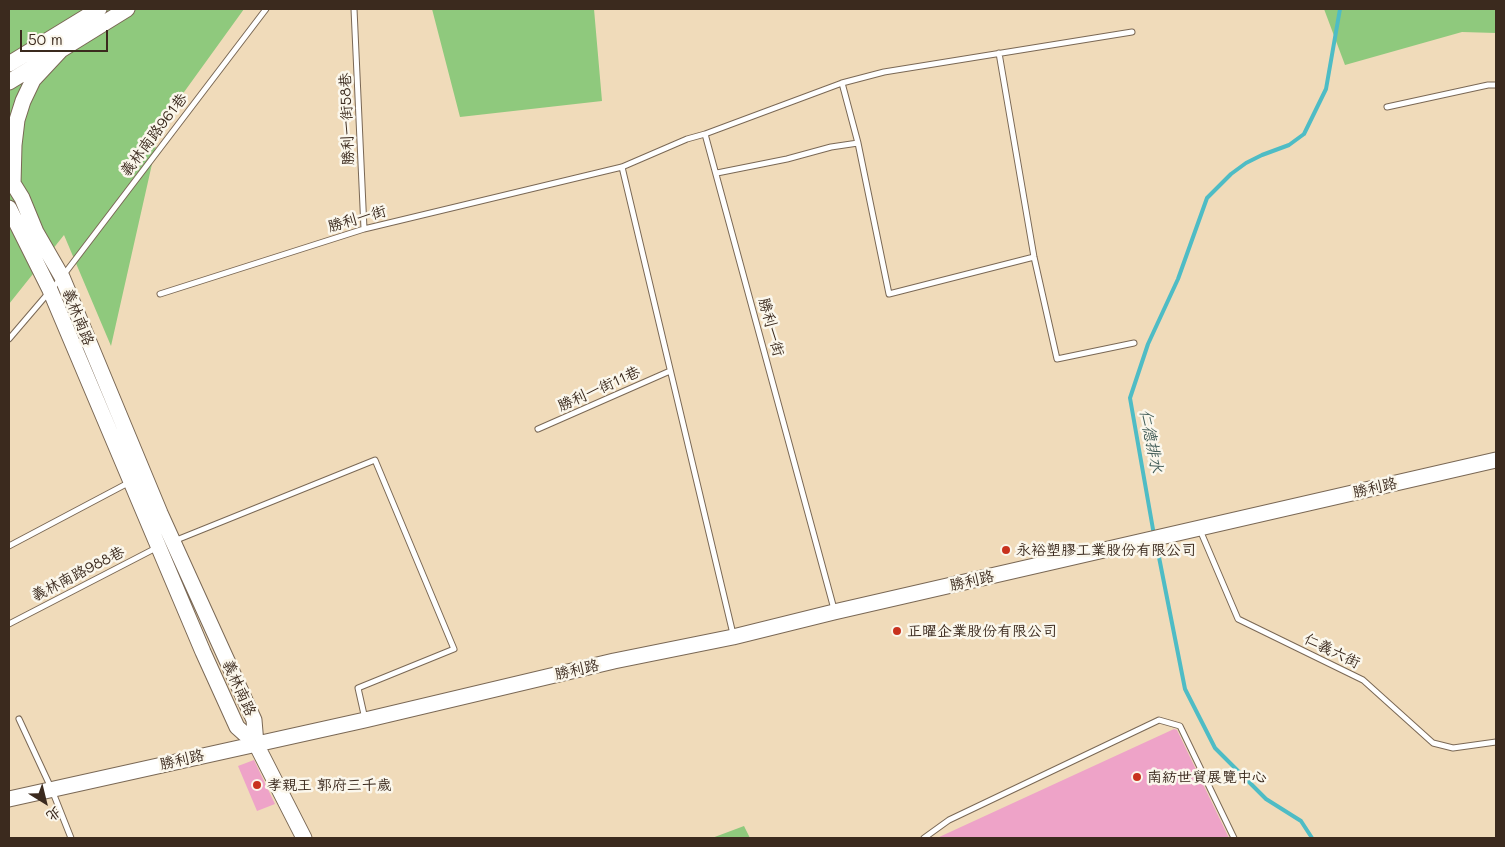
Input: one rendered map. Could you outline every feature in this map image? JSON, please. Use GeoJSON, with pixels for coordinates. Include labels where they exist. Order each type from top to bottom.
{"type":"FeatureCollection","features":[{"type":"Feature","properties":{"kind":"street"},"geometry":{"type":"LineString","coordinates":[[9,64],[98,9]]}},
{"type":"Feature","properties":{"kind":"street"},"geometry":{"type":"LineString","coordinates":[[9,82],[127,9]]}},
{"type":"Feature","properties":{"kind":"street"},"geometry":{"type":"LineString","coordinates":[[11,181],[17,120],[23,101],[33,80],[60,50]]}},
{"type":"Feature","properties":{"kind":"street"},"geometry":{"type":"LineString","coordinates":[[9,54],[26,54]]}},
{"type":"Feature","properties":{"kind":"street","name":"義林南路"},"geometry":{"type":"LineString","coordinates":[[11,181],[22,198],[36,232],[62,276],[174,542],[254,720],[256,744]]}},
{"type":"Feature","properties":{"kind":"street","name":"義林南路"},"geometry":{"type":"LineString","coordinates":[[9,208],[50,290],[203,652],[238,727],[256,744]]}},
{"type":"Feature","properties":{"kind":"street","name":"勝利路"},"geometry":{"type":"LineString","coordinates":[[9,800],[614,662],[734,637],[834,612],[1496,460]]}},
{"type":"Feature","properties":{"kind":"street"},"geometry":{"type":"LineString","coordinates":[[256,744],[304,838]]}},
{"type":"Feature","properties":{"kind":"lane","name":"義林南路961巷"},"geometry":{"type":"LineString","coordinates":[[9,339],[62,276],[266,9]]}},
{"type":"Feature","properties":{"kind":"lane","name":"勝利一街58巷"},"geometry":{"type":"LineString","coordinates":[[354,9],[364,229]]}},
{"type":"Feature","properties":{"kind":"lane"},"geometry":{"type":"LineString","coordinates":[[705,134],[842,83],[884,72],[1132,32]]}},
{"type":"Feature","properties":{"kind":"lane"},"geometry":{"type":"LineString","coordinates":[[999,53],[1034,257],[1057,359],[1134,343]]}},
{"type":"Feature","properties":{"kind":"lane"},"geometry":{"type":"LineString","coordinates":[[842,83],[858,143],[889,294],[1034,257]]}},
{"type":"Feature","properties":{"kind":"lane"},"geometry":{"type":"LineString","coordinates":[[1387,107],[1496,85]]}},
{"type":"Feature","properties":{"kind":"lane","name":"勝利一街"},"geometry":{"type":"LineString","coordinates":[[160,294],[364,229],[622,166],[687,139],[705,134],[834,612]]}},
{"type":"Feature","properties":{"kind":"lane"},"geometry":{"type":"LineString","coordinates":[[717,174],[831,147],[858,143]]}},
{"type":"Feature","properties":{"kind":"lane"},"geometry":{"type":"LineString","coordinates":[[622,166],[734,637]]}},
{"type":"Feature","properties":{"kind":"lane","name":"勝利一街11巷"},"geometry":{"type":"LineString","coordinates":[[538,429],[670,371]]}},
{"type":"Feature","properties":{"kind":"lane"},"geometry":{"type":"LineString","coordinates":[[174,542],[375,460],[454,649],[358,688],[365,720]]}},
{"type":"Feature","properties":{"kind":"lane"},"geometry":{"type":"LineString","coordinates":[[9,546],[132,481]]}},
{"type":"Feature","properties":{"kind":"lane","name":"仁義六街"},"geometry":{"type":"LineString","coordinates":[[1199,528],[1238,619],[1363,680],[1433,743],[1453,748],[1496,742]]}},
{"type":"Feature","properties":{"kind":"lane","name":"義林南路988巷"},"geometry":{"type":"LineString","coordinates":[[9,624],[159,547]]}},
{"type":"Feature","properties":{"kind":"lane"},"geometry":{"type":"LineString","coordinates":[[20,719],[71,838]]}},
{"type":"Feature","properties":{"kind":"lane"},"geometry":{"type":"LineString","coordinates":[[924,838],[949,820],[1159,720],[1180,726],[1234,838]]}},
{"type":"Feature","properties":{"kind":"green space"},"geometry":{"type":"Polygon","coordinates":[[[9,9],[244,9],[161,124],[111,346],[64,235],[9,304],[9,9]]]}},
{"type":"Feature","properties":{"kind":"green space"},"geometry":{"type":"Polygon","coordinates":[[[432,9],[594,9],[602,101],[460,117],[432,9]]]}},
{"type":"Feature","properties":{"kind":"green space"},"geometry":{"type":"Polygon","coordinates":[[[1324,9],[1496,9],[1496,33],[1462,32],[1345,65],[1324,9]]]}},
{"type":"Feature","properties":{"kind":"green space"},"geometry":{"type":"Polygon","coordinates":[[[744,826],[750,838],[712,838],[744,826]]]}},
{"type":"Feature","properties":{"kind":"building","name":"南紡世貿展覽中心"},"geometry":{"type":"Polygon","coordinates":[[[1174,729],[1177,730],[1229,838],[937,838],[1174,729]]]}},
{"type":"Feature","properties":{"kind":"building","name":"孝親王 郭府三千歲"},"geometry":{"type":"Polygon","coordinates":[[[254,760],[275,804],[257,811],[238,766],[254,760]]]}},
{"type":"Feature","properties":{"kind":"waterway","name":"仁德排水"},"geometry":{"type":"LineString","coordinates":[[1154,535],[1130,398],[1148,344],[1178,279],[1207,198],[1231,174],[1246,163],[1289,145],[1304,134],[1326,89],[1340,9]]}},
{"type":"Feature","properties":{"kind":"waterway","name":"仁德排水"},"geometry":{"type":"LineString","coordinates":[[1156,542],[1185,689],[1215,748],[1266,799],[1301,821],[1312,838]]}},
{"type":"Feature","properties":{"kind":"place","name":"永裕塑膠工業股份有限公司"},"geometry":{"type":"Point","coordinates":[1006,550]}},
{"type":"Feature","properties":{"kind":"place","name":"正曜企業股份有限公司"},"geometry":{"type":"Point","coordinates":[897,631]}},
{"type":"Feature","properties":{"kind":"place","name":"南紡世貿展覽中心"},"geometry":{"type":"Point","coordinates":[1137,777]}},
{"type":"Feature","properties":{"kind":"place","name":"孝親王 郭府三千歲"},"geometry":{"type":"Point","coordinates":[257,785]}}]}
